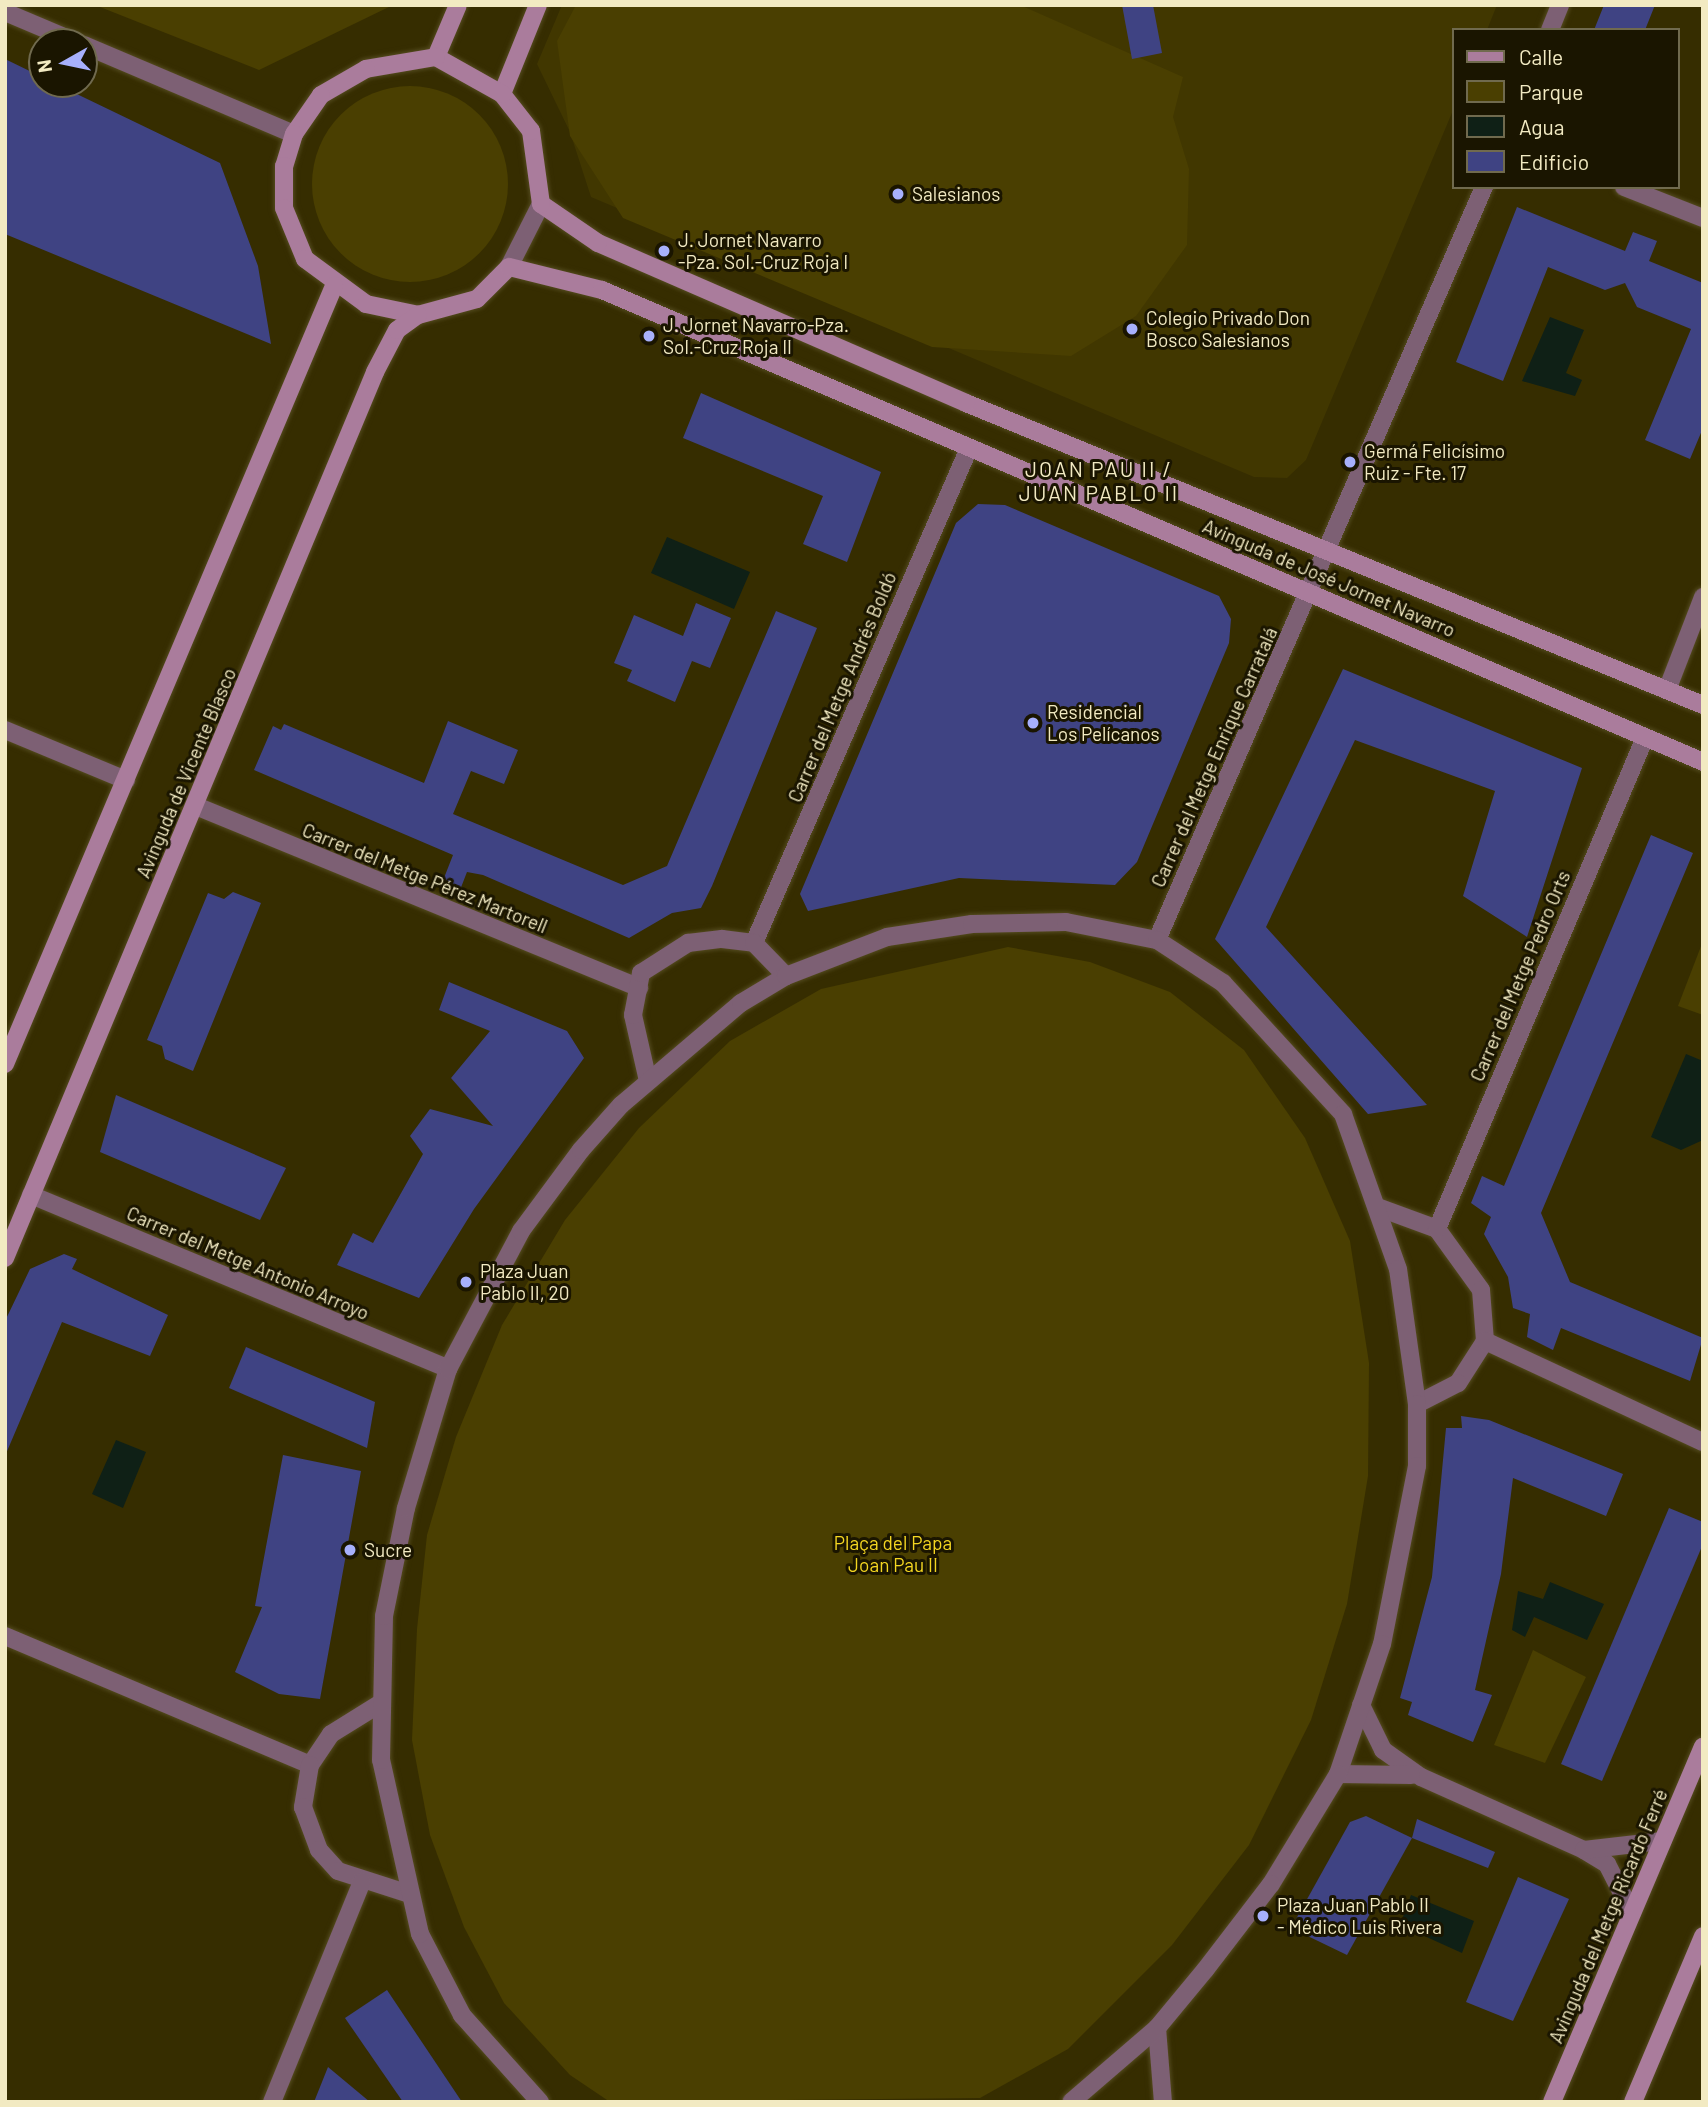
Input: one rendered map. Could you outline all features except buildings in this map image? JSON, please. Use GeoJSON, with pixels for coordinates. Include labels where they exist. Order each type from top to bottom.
{"type":"FeatureCollection","features":[{"type":"Feature","properties":{"kind":"street"},"geometry":{"type":"LineString","coordinates":[[436,57],[458,5]]}},
{"type":"Feature","properties":{"kind":"street"},"geometry":{"type":"LineString","coordinates":[[502,94],[538,5]]}},
{"type":"Feature","properties":{"kind":"street"},"geometry":{"type":"LineString","coordinates":[[1551,28],[1560,5]]}},
{"type":"Feature","properties":{"kind":"street"},"geometry":{"type":"LineString","coordinates":[[5,12],[43,28]]}},
{"type":"Feature","properties":{"kind":"street"},"geometry":{"type":"LineString","coordinates":[[98,51],[295,134]]}},
{"type":"Feature","properties":{"kind":"street"},"geometry":{"type":"LineString","coordinates":[[436,57],[502,94],[531,131],[541,204],[509,267],[477,299],[418,315],[366,304],[334,286],[305,259],[284,208],[284,166],[295,134],[321,95],[366,69],[436,57]]}},
{"type":"Feature","properties":{"kind":"street","name":"Carrer del Metge Enrique Carratalá"},"geometry":{"type":"LineString","coordinates":[[1157,940],[1309,591],[1331,549],[1483,189]]}},
{"type":"Feature","properties":{"kind":"street"},"geometry":{"type":"LineString","coordinates":[[1629,189],[1703,218]]}},
{"type":"Feature","properties":{"kind":"street","name":"Avinguda de José Jornet Navarro"},"geometry":{"type":"LineString","coordinates":[[541,204],[611,248],[966,403],[1331,549],[1703,705]]}},
{"type":"Feature","properties":{"kind":"street","name":"Avinguda de José Jornet Navarro"},"geometry":{"type":"LineString","coordinates":[[509,267],[602,290],[1309,591],[1644,740],[1703,762]]}},
{"type":"Feature","properties":{"kind":"street"},"geometry":{"type":"LineString","coordinates":[[5,1064],[334,286]]}},
{"type":"Feature","properties":{"kind":"street","name":"Avinguda de Vicente Blasco"},"geometry":{"type":"LineString","coordinates":[[5,1258],[375,372],[397,330],[418,315]]}},
{"type":"Feature","properties":{"kind":"street","name":"Carrer del Metge Andrés Boldó"},"geometry":{"type":"LineString","coordinates":[[754,943],[969,448]]}},
{"type":"Feature","properties":{"kind":"street"},"geometry":{"type":"LineString","coordinates":[[1667,690],[1703,597]]}},
{"type":"Feature","properties":{"kind":"street"},"geometry":{"type":"LineString","coordinates":[[5,730],[126,780]]}},
{"type":"Feature","properties":{"kind":"street","name":"Carrer del Metge Pedro Orts"},"geometry":{"type":"LineString","coordinates":[[1437,1229],[1644,740]]}},
{"type":"Feature","properties":{"kind":"street","name":"Carrer del Metge Pérez Martorell"},"geometry":{"type":"LineString","coordinates":[[196,806],[639,988]]}},
{"type":"Feature","properties":{"kind":"street"},"geometry":{"type":"LineString","coordinates":[[540,2102],[462,2015],[420,1934],[381,1760],[381,1703],[387,1603],[406,1508],[448,1369],[521,1231],[581,1150],[648,1081],[710,1025],[786,976],[887,937],[972,924],[1066,922],[1157,940],[1223,983],[1334,1104],[1380,1208],[1405,1303],[1417,1404],[1417,1466],[1382,1644],[1338,1774],[1271,1884],[1157,2028],[1071,2102]]}},
{"type":"Feature","properties":{"kind":"street"},"geometry":{"type":"LineString","coordinates":[[648,1081],[633,1016],[641,973],[688,943],[754,943],[786,976]]}},
{"type":"Feature","properties":{"kind":"street","name":"Carrer del Metge Antonio Arroyo"},"geometry":{"type":"LineString","coordinates":[[31,1195],[448,1369]]}},
{"type":"Feature","properties":{"kind":"street"},"geometry":{"type":"LineString","coordinates":[[1380,1208],[1437,1229],[1481,1290],[1485,1341],[1458,1382],[1417,1404]]}},
{"type":"Feature","properties":{"kind":"street"},"geometry":{"type":"LineString","coordinates":[[1485,1341],[1703,1443]]}},
{"type":"Feature","properties":{"kind":"street"},"geometry":{"type":"LineString","coordinates":[[5,1636],[310,1765]]}},
{"type":"Feature","properties":{"kind":"street"},"geometry":{"type":"LineString","coordinates":[[381,1703],[331,1734],[310,1765],[303,1807],[319,1850],[362,1882],[409,1894]]}},
{"type":"Feature","properties":{"kind":"street"},"geometry":{"type":"LineString","coordinates":[[1361,1705],[1384,1750],[1421,1777],[1584,1850],[1607,1864],[1632,1913]]}},
{"type":"Feature","properties":{"kind":"street","name":"Avinguda del Metge Ricardo Ferré"},"geometry":{"type":"LineString","coordinates":[[1552,2102],[1703,1747]]}},
{"type":"Feature","properties":{"kind":"street"},"geometry":{"type":"LineString","coordinates":[[1338,1774],[1388,1770],[1421,1777]]}},
{"type":"Feature","properties":{"kind":"street"},"geometry":{"type":"LineString","coordinates":[[1584,1850],[1662,1841]]}},
{"type":"Feature","properties":{"kind":"street"},"geometry":{"type":"LineString","coordinates":[[272,2102],[362,1882]]}},
{"type":"Feature","properties":{"kind":"street"},"geometry":{"type":"LineString","coordinates":[[1633,2102],[1703,1936]]}},
{"type":"Feature","properties":{"kind":"street"},"geometry":{"type":"LineString","coordinates":[[1157,2028],[1163,2102]]}},
{"type":"Feature","properties":{"kind":"shaded area","name":"Colegio Privado Don Bosco Salesianos"},"geometry":{"type":"Polygon","coordinates":[[[562,5],[1497,5],[1488,28],[1452,28],[1452,113],[1306,460],[1287,478],[1254,477],[591,197],[570,132],[537,64],[562,5]]]}},
{"type":"Feature","properties":{"kind":"green space"},"geometry":{"type":"Polygon","coordinates":[[[95,5],[393,5],[259,70],[95,5]]]}},
{"type":"Feature","properties":{"kind":"green space","name":"Salesianos"},"geometry":{"type":"Polygon","coordinates":[[[576,5],[1020,5],[1183,77],[1173,117],[1189,169],[1187,245],[1136,316],[1071,356],[932,347],[623,218],[570,136],[557,41],[576,5]]]}},
{"type":"Feature","properties":{"kind":"green space"},"geometry":{"type":"Polygon","coordinates":[[[410,86],[447,94],[479,115],[500,147],[508,184],[500,221],[479,253],[447,274],[410,282],[373,274],[341,253],[320,221],[312,184],[320,147],[341,115],[373,94],[410,86]]]}},
{"type":"Feature","properties":{"kind":"green space"},"geometry":{"type":"Polygon","coordinates":[[[1703,941],[1703,1015],[1678,1006],[1703,941]]]}},
{"type":"Feature","properties":{"kind":"green space","name":"Plaça del Papa Joan Pau II"},"geometry":{"type":"Polygon","coordinates":[[[1008,947],[1090,962],[1170,992],[1244,1050],[1305,1138],[1350,1241],[1369,1363],[1368,1476],[1347,1604],[1311,1720],[1249,1845],[1172,1945],[1068,2049],[980,2098],[610,2102],[570,2075],[504,2003],[464,1927],[430,1835],[412,1740],[417,1629],[427,1535],[456,1437],[502,1325],[565,1220],[639,1128],[730,1041],[821,989],[1008,947]]]}},
{"type":"Feature","properties":{"kind":"green space"},"geometry":{"type":"Polygon","coordinates":[[[1533,1650],[1586,1677],[1545,1763],[1494,1745],[1533,1650]]]}},
{"type":"Feature","properties":{"kind":"water"},"geometry":{"type":"Polygon","coordinates":[[[1550,317],[1584,330],[1566,373],[1582,380],[1575,396],[1522,381],[1550,317]]]}},
{"type":"Feature","properties":{"kind":"water"},"geometry":{"type":"Polygon","coordinates":[[[667,537],[750,572],[734,609],[651,573],[667,537]]]}},
{"type":"Feature","properties":{"kind":"water"},"geometry":{"type":"Polygon","coordinates":[[[1686,1054],[1703,1061],[1703,1140],[1681,1150],[1651,1137],[1686,1054]]]}},
{"type":"Feature","properties":{"kind":"water"},"geometry":{"type":"Polygon","coordinates":[[[116,1440],[146,1452],[123,1508],[92,1494],[116,1440]]]}},
{"type":"Feature","properties":{"kind":"water"},"geometry":{"type":"Polygon","coordinates":[[[1550,1582],[1604,1604],[1587,1640],[1534,1617],[1525,1637],[1512,1630],[1518,1591],[1543,1599],[1550,1582]]]}},
{"type":"Feature","properties":{"kind":"water"},"geometry":{"type":"Polygon","coordinates":[[[1411,1895],[1474,1921],[1462,1953],[1400,1925],[1411,1895]]]}},
{"type":"Feature","properties":{"kind":"place","name":"Salesianos"},"geometry":{"type":"Point","coordinates":[898,194]}},
{"type":"Feature","properties":{"kind":"place","name":"J. Jornet Navarro -Pza. Sol.-Cruz Roja I"},"geometry":{"type":"Point","coordinates":[664,251]}},
{"type":"Feature","properties":{"kind":"place","name":"Colegio Privado Don Bosco Salesianos"},"geometry":{"type":"Point","coordinates":[1132,329]}},
{"type":"Feature","properties":{"kind":"place","name":"J. Jornet Navarro-Pza. Sol.-Cruz Roja II"},"geometry":{"type":"Point","coordinates":[649,336]}},
{"type":"Feature","properties":{"kind":"place","name":"Germá Felicísimo Ruiz - Fte. 17"},"geometry":{"type":"Point","coordinates":[1350,462]}},
{"type":"Feature","properties":{"kind":"place","name":"Residencial Los Pelícanos"},"geometry":{"type":"Point","coordinates":[1033,723]}},
{"type":"Feature","properties":{"kind":"place","name":"Plaza Juan Pablo II, 20"},"geometry":{"type":"Point","coordinates":[466,1282]}},
{"type":"Feature","properties":{"kind":"place","name":"Sucre"},"geometry":{"type":"Point","coordinates":[350,1550]}},
{"type":"Feature","properties":{"kind":"place","name":"Plaza Juan Pablo II - Médico Luis Rivera"},"geometry":{"type":"Point","coordinates":[1263,1916]}},
{"type":"Feature","properties":{"kind":"district","name":"JOAN PAU II / JUAN PABLO II"},"geometry":{"type":"Point","coordinates":[1099,481]}}]}
